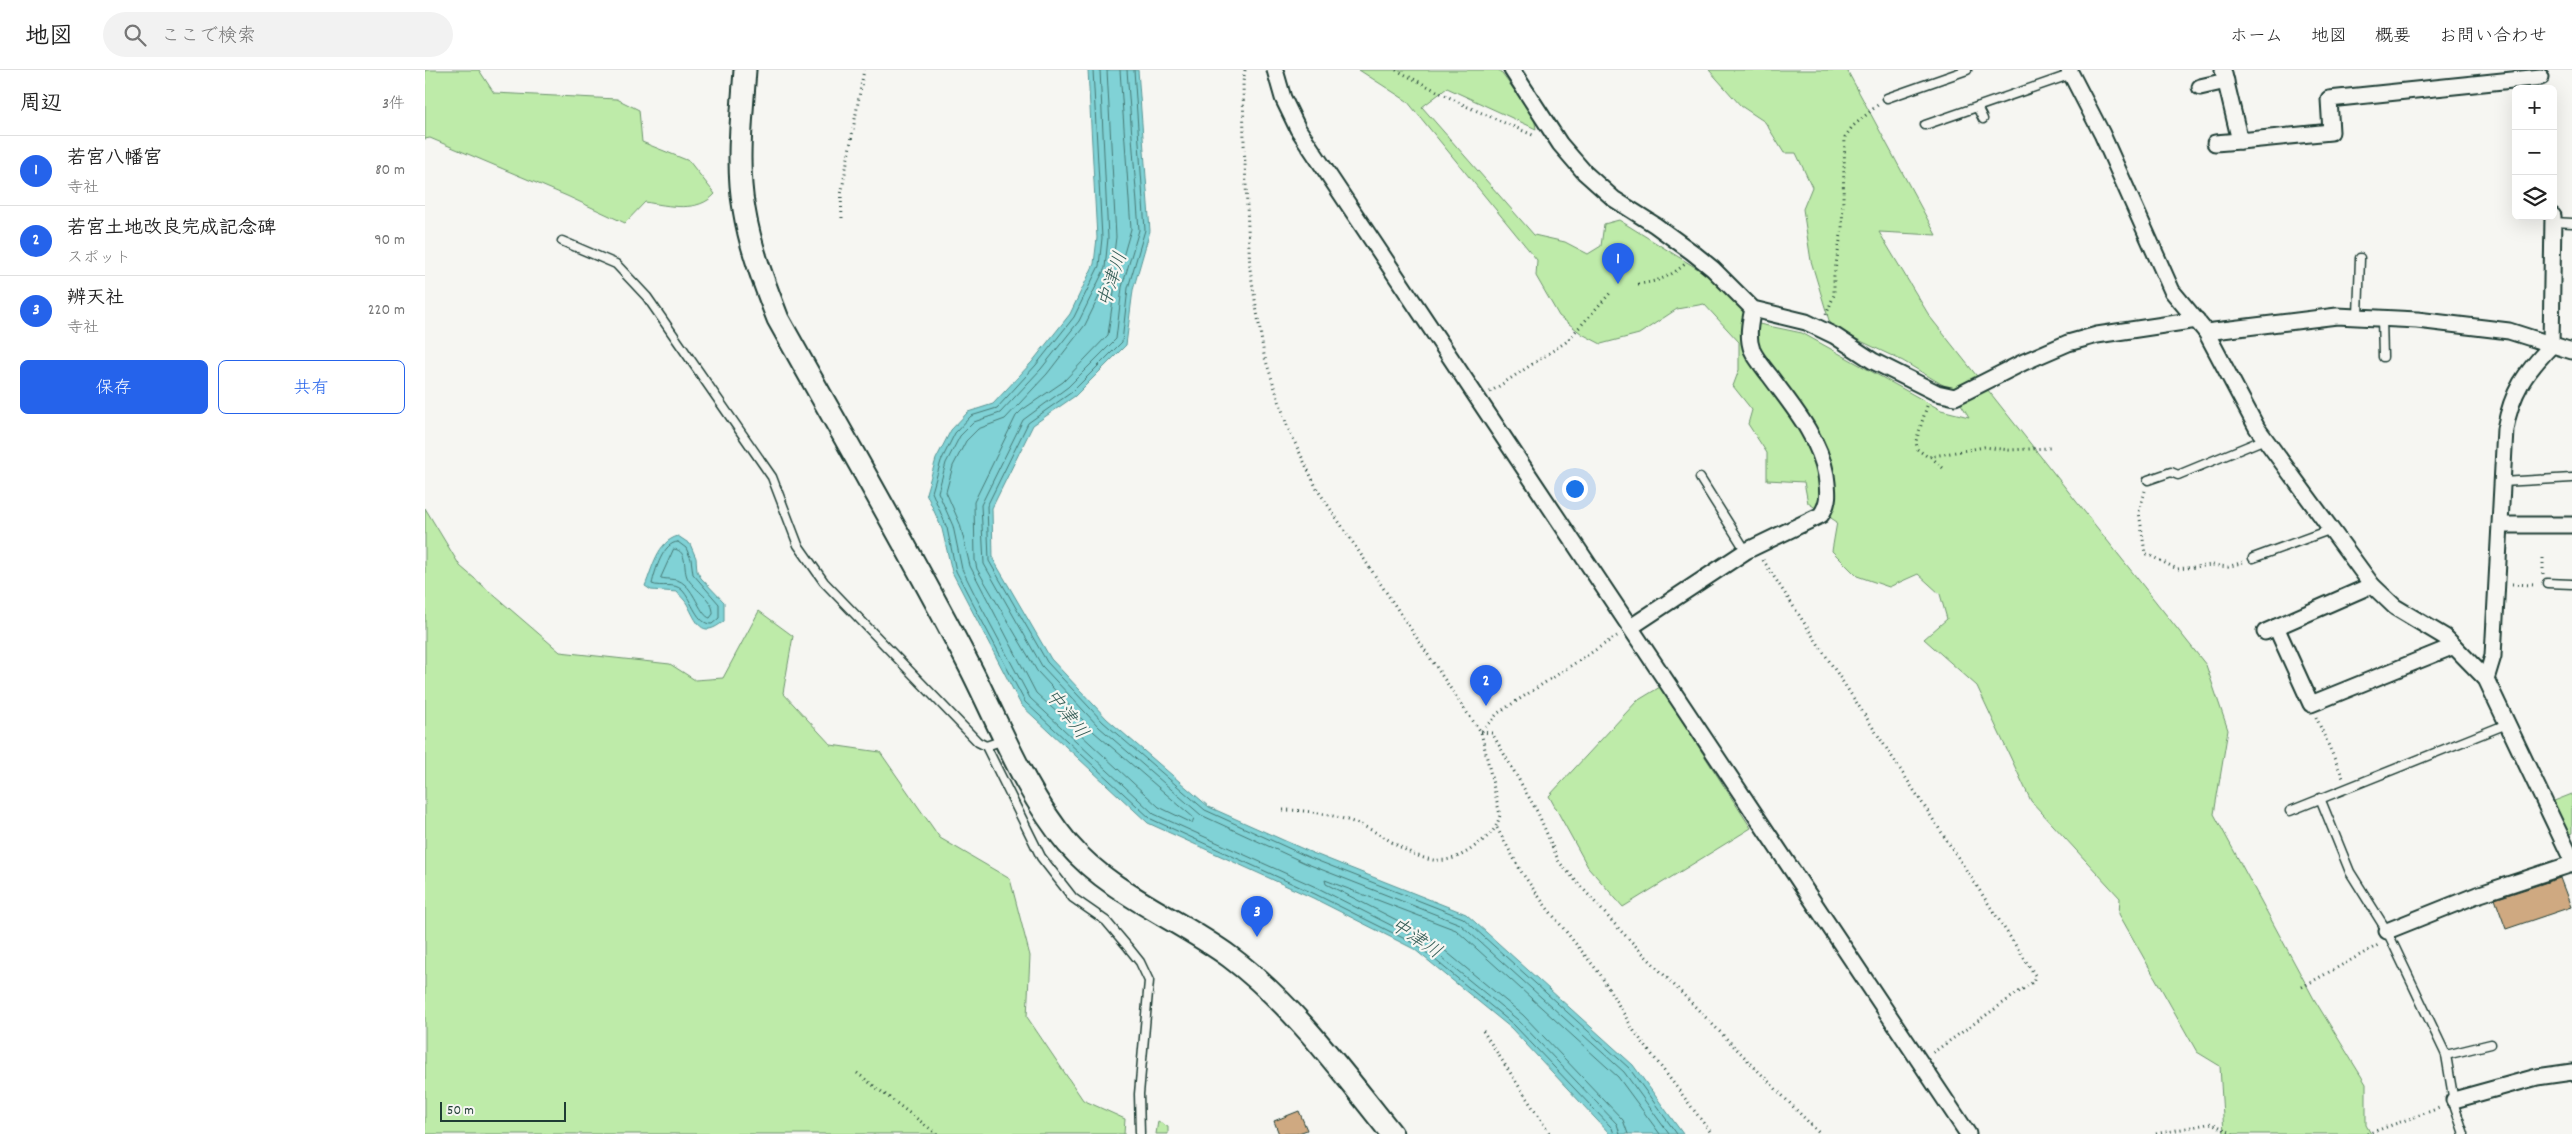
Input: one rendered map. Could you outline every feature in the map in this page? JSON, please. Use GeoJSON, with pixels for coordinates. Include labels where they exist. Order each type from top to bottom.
{"type":"FeatureCollection","features":[{"type":"Feature","properties":{"kind":"street"},"geometry":{"type":"LineString","coordinates":[[745,70],[741,151],[743,208],[759,270],[778,319],[972,671],[996,743],[1068,844],[1109,882],[1207,941],[1251,974],[1304,1026],[1392,1134]]}},
{"type":"Feature","properties":{"kind":"street"},"geometry":{"type":"LineString","coordinates":[[1275,70],[1283,98],[1298,129],[1968,1134]]}},
{"type":"Feature","properties":{"kind":"street"},"geometry":{"type":"LineString","coordinates":[[1512,70],[1560,144],[1585,173],[1613,199],[1655,225],[1695,255],[1753,309],[1814,326],[1873,361],[1932,391],[1955,397],[2024,362],[2068,344],[2097,335],[2337,316],[2382,317],[2509,331],[2542,340],[2551,346],[2572,351]]}},
{"type":"Feature","properties":{"kind":"street"},"geometry":{"type":"LineString","coordinates":[[2070,72],[2102,134],[2172,291],[2202,326],[2263,436],[2372,585],[2395,607],[2428,625],[2454,646],[2486,679],[2572,860]]}},
{"type":"Feature","properties":{"kind":"street"},"geometry":{"type":"LineString","coordinates":[[2200,87],[2224,76],[2240,141]]}},
{"type":"Feature","properties":{"kind":"street"},"geometry":{"type":"LineString","coordinates":[[2215,143],[2331,132],[2329,99],[2541,79]]}},
{"type":"Feature","properties":{"kind":"street"},"geometry":{"type":"LineString","coordinates":[[2486,679],[2493,656],[2505,429],[2510,404],[2518,386],[2530,368],[2551,346],[2553,220]]}},
{"type":"Feature","properties":{"kind":"street"},"geometry":{"type":"LineString","coordinates":[[1631,627],[1750,549],[1821,515],[1829,498],[1824,466],[1810,432],[1752,350],[1749,324],[1753,309]]}},
{"type":"Feature","properties":{"kind":"street"},"geometry":{"type":"LineString","coordinates":[[2500,525],[2572,525]]}},
{"type":"Feature","properties":{"kind":"street"},"geometry":{"type":"LineString","coordinates":[[2372,585],[2271,630],[2311,704],[2363,677],[2454,646]]}},
{"type":"Feature","properties":{"kind":"street"},"geometry":{"type":"LineString","coordinates":[[2388,935],[2477,895],[2572,864]]}},
{"type":"Feature","properties":{"kind":"street"},"geometry":{"type":"LineString","coordinates":[[2455,1101],[2537,1077],[2572,1072]]}},
{"type":"Feature","properties":{"kind":"lane"},"geometry":{"type":"LineString","coordinates":[[1887,98],[1967,70]]}},
{"type":"Feature","properties":{"kind":"lane"},"geometry":{"type":"LineString","coordinates":[[1925,125],[2070,72]]}},
{"type":"Feature","properties":{"kind":"lane"},"geometry":{"type":"LineString","coordinates":[[1977,107],[1983,119]]}},
{"type":"Feature","properties":{"kind":"lane"},"geometry":{"type":"LineString","coordinates":[[2557,220],[2572,223]]}},
{"type":"Feature","properties":{"kind":"lane"},"geometry":{"type":"LineString","coordinates":[[563,241],[615,264],[647,296],[771,477],[798,545],[824,582],[978,742],[996,743],[1041,857],[1073,898],[1106,921],[1140,962],[1149,982],[1139,1094],[1140,1134]]}},
{"type":"Feature","properties":{"kind":"lane"},"geometry":{"type":"LineString","coordinates":[[2358,316],[2360,258]]}},
{"type":"Feature","properties":{"kind":"lane"},"geometry":{"type":"LineString","coordinates":[[2382,317],[2383,357]]}},
{"type":"Feature","properties":{"kind":"lane"},"geometry":{"type":"LineString","coordinates":[[2148,480],[2171,472],[2178,476],[2257,442],[2263,436]]}},
{"type":"Feature","properties":{"kind":"lane"},"geometry":{"type":"LineString","coordinates":[[1700,478],[1750,549]]}},
{"type":"Feature","properties":{"kind":"lane"},"geometry":{"type":"LineString","coordinates":[[2502,482],[2572,478]]}},
{"type":"Feature","properties":{"kind":"lane"},"geometry":{"type":"LineString","coordinates":[[2253,558],[2332,529]]}},
{"type":"Feature","properties":{"kind":"lane"},"geometry":{"type":"LineString","coordinates":[[2547,583],[2572,584]]}},
{"type":"Feature","properties":{"kind":"lane"},"geometry":{"type":"LineString","coordinates":[[2290,811],[2507,724]]}},
{"type":"Feature","properties":{"kind":"lane"},"geometry":{"type":"LineString","coordinates":[[2320,798],[2350,872],[2388,935],[2446,1055],[2464,1134]]}},
{"type":"Feature","properties":{"kind":"lane"},"geometry":{"type":"LineString","coordinates":[[2446,1055],[2491,1044]]}},
{"type":"Feature","properties":{"kind":"path"},"geometry":{"type":"LineString","coordinates":[[842,218],[841,195],[864,70]]}},
{"type":"Feature","properties":{"kind":"path"},"geometry":{"type":"LineString","coordinates":[[1245,70],[1243,82],[1244,144],[1251,277],[1264,355],[1289,428],[1317,489],[1481,732],[1499,815],[1497,828],[1522,872],[1547,908],[1599,974],[1634,1031],[1712,1134]]}},
{"type":"Feature","properties":{"kind":"path"},"geometry":{"type":"LineString","coordinates":[[1396,70],[1468,106],[1554,144],[1560,144]]}},
{"type":"Feature","properties":{"kind":"path"},"geometry":{"type":"LineString","coordinates":[[1814,326],[1826,316],[1834,295],[1834,276],[1843,217],[1841,191],[1845,161],[1845,137],[1852,126],[1887,98]]}},
{"type":"Feature","properties":{"kind":"path"},"geometry":{"type":"LineString","coordinates":[[1638,284],[1658,282],[1673,275],[1695,255]]}},
{"type":"Feature","properties":{"kind":"path"},"geometry":{"type":"LineString","coordinates":[[1479,399],[1565,342],[1612,291]]}},
{"type":"Feature","properties":{"kind":"path"},"geometry":{"type":"LineString","coordinates":[[1932,391],[1917,441],[1917,449],[1943,468]]}},
{"type":"Feature","properties":{"kind":"path"},"geometry":{"type":"LineString","coordinates":[[1931,458],[1984,448],[2009,450],[2051,448]]}},
{"type":"Feature","properties":{"kind":"path"},"geometry":{"type":"LineString","coordinates":[[2148,480],[2139,512],[2145,552],[2177,569],[2212,565],[2228,567],[2253,558]]}},
{"type":"Feature","properties":{"kind":"path"},"geometry":{"type":"LineString","coordinates":[[1750,549],[2035,976],[2033,982],[1920,1063]]}},
{"type":"Feature","properties":{"kind":"path"},"geometry":{"type":"LineString","coordinates":[[2496,584],[2547,583]]}},
{"type":"Feature","properties":{"kind":"path"},"geometry":{"type":"LineString","coordinates":[[1481,732],[1498,713],[1631,627]]}},
{"type":"Feature","properties":{"kind":"path"},"geometry":{"type":"LineString","coordinates":[[2311,704],[2347,788]]}},
{"type":"Feature","properties":{"kind":"path"},"geometry":{"type":"LineString","coordinates":[[1481,732],[1492,733],[1538,813],[1559,862],[1571,877],[1619,929],[1820,1134]]}},
{"type":"Feature","properties":{"kind":"path"},"geometry":{"type":"LineString","coordinates":[[1281,810],[1317,811],[1351,821],[1431,860],[1452,860],[1462,856],[1497,828]]}},
{"type":"Feature","properties":{"kind":"path"},"geometry":{"type":"LineString","coordinates":[[2302,988],[2388,935]]}},
{"type":"Feature","properties":{"kind":"path"},"geometry":{"type":"LineString","coordinates":[[1483,1030],[1550,1134]]}},
{"type":"Feature","properties":{"kind":"path"},"geometry":{"type":"LineString","coordinates":[[857,1073],[937,1134]]}},
{"type":"Feature","properties":{"kind":"path"},"geometry":{"type":"LineString","coordinates":[[2367,1134],[2455,1101]]}},
{"type":"Feature","properties":{"kind":"path"},"geometry":{"type":"LineString","coordinates":[[2156,1134],[2212,1123],[2233,1134]]}},
{"type":"Feature","properties":{"kind":"green space"},"geometry":{"type":"Polygon","coordinates":[[[425,70],[479,70],[494,93],[617,99],[639,110],[642,142],[689,161],[715,194],[708,200],[692,206],[683,207],[645,202],[625,223],[567,196],[430,138],[425,139],[425,70]]]}},
{"type":"Feature","properties":{"kind":"green space"},"geometry":{"type":"Polygon","coordinates":[[[1359,70],[1499,70],[1534,116],[1536,129],[1447,88],[1422,107],[1534,235],[1565,242],[1588,254],[1601,246],[1604,224],[1619,220],[1706,274],[1759,324],[1802,333],[1941,410],[1969,417],[1953,391],[1903,361],[1831,327],[1811,261],[1803,209],[1812,187],[1796,153],[1784,153],[1765,122],[1741,106],[1709,70],[1847,70],[1936,235],[1879,232],[1930,317],[2206,665],[2228,730],[2214,814],[2314,999],[2366,1084],[2366,1125],[2371,1134],[2224,1134],[2220,1066],[2197,1052],[2119,914],[2120,898],[2031,801],[1977,686],[1924,639],[1947,619],[1940,594],[1918,574],[1889,587],[1857,576],[1832,551],[1837,522],[1808,503],[1804,482],[1767,480],[1767,453],[1748,424],[1752,410],[1733,386],[1739,370],[1739,342],[1704,304],[1677,309],[1639,334],[1601,344],[1582,334],[1559,316],[1536,276],[1537,260],[1407,101],[1359,70]]]}},
{"type":"Feature","properties":{"kind":"green space"},"geometry":{"type":"Polygon","coordinates":[[[425,508],[460,566],[560,652],[670,664],[695,680],[723,678],[759,611],[793,636],[783,693],[831,745],[880,752],[940,838],[1010,879],[1030,956],[1027,1017],[1083,1100],[1125,1119],[1124,1134],[425,1134],[425,508]]]}},
{"type":"Feature","properties":{"kind":"green space"},"geometry":{"type":"Polygon","coordinates":[[[1660,687],[1751,828],[1623,907],[1588,867],[1549,796],[1637,701],[1660,687]]]}},
{"type":"Feature","properties":{"kind":"green space"},"geometry":{"type":"Polygon","coordinates":[[[2572,794],[2572,833],[2566,835],[2549,803],[2572,794]]]}},
{"type":"Feature","properties":{"kind":"green space"},"geometry":{"type":"Polygon","coordinates":[[[1158,1121],[1168,1127],[1168,1134],[1156,1134],[1158,1121]]]}},
{"type":"Feature","properties":{"kind":"water","name":"中津川"},"geometry":{"type":"Polygon","coordinates":[[[1088,70],[1138,70],[1150,231],[1133,290],[1126,345],[1075,396],[1033,425],[992,508],[993,559],[1051,659],[1107,719],[1209,807],[1310,852],[1466,914],[1633,1065],[1683,1134],[1610,1134],[1511,1028],[1414,949],[1313,898],[1148,823],[1021,705],[952,572],[942,529],[926,493],[936,459],[951,430],[968,412],[993,404],[1032,362],[1070,314],[1094,264],[1097,238],[1088,70]]]}},
{"type":"Feature","properties":{"kind":"water"},"geometry":{"type":"Polygon","coordinates":[[[678,536],[690,544],[696,558],[697,571],[701,578],[724,602],[724,621],[710,629],[705,629],[697,622],[686,602],[677,592],[651,590],[645,586],[660,549],[671,539],[678,536]]]}},
{"type":"Feature","properties":{"kind":"building"},"geometry":{"type":"Polygon","coordinates":[[[2560,878],[2571,907],[2506,929],[2495,899],[2560,878]]]}},
{"type":"Feature","properties":{"kind":"building"},"geometry":{"type":"Polygon","coordinates":[[[1299,1111],[1307,1130],[1296,1134],[1279,1134],[1274,1121],[1299,1111]]]}},
{"type":"Feature","properties":{"kind":"place","name":"若宮八幡宮"},"geometry":{"type":"Point","coordinates":[1618,284]}},
{"type":"Feature","properties":{"kind":"place","name":"若宮土地改良完成記念碑"},"geometry":{"type":"Point","coordinates":[1486,706]}},
{"type":"Feature","properties":{"kind":"place","name":"辨天社"},"geometry":{"type":"Point","coordinates":[1257,937]}}]}
